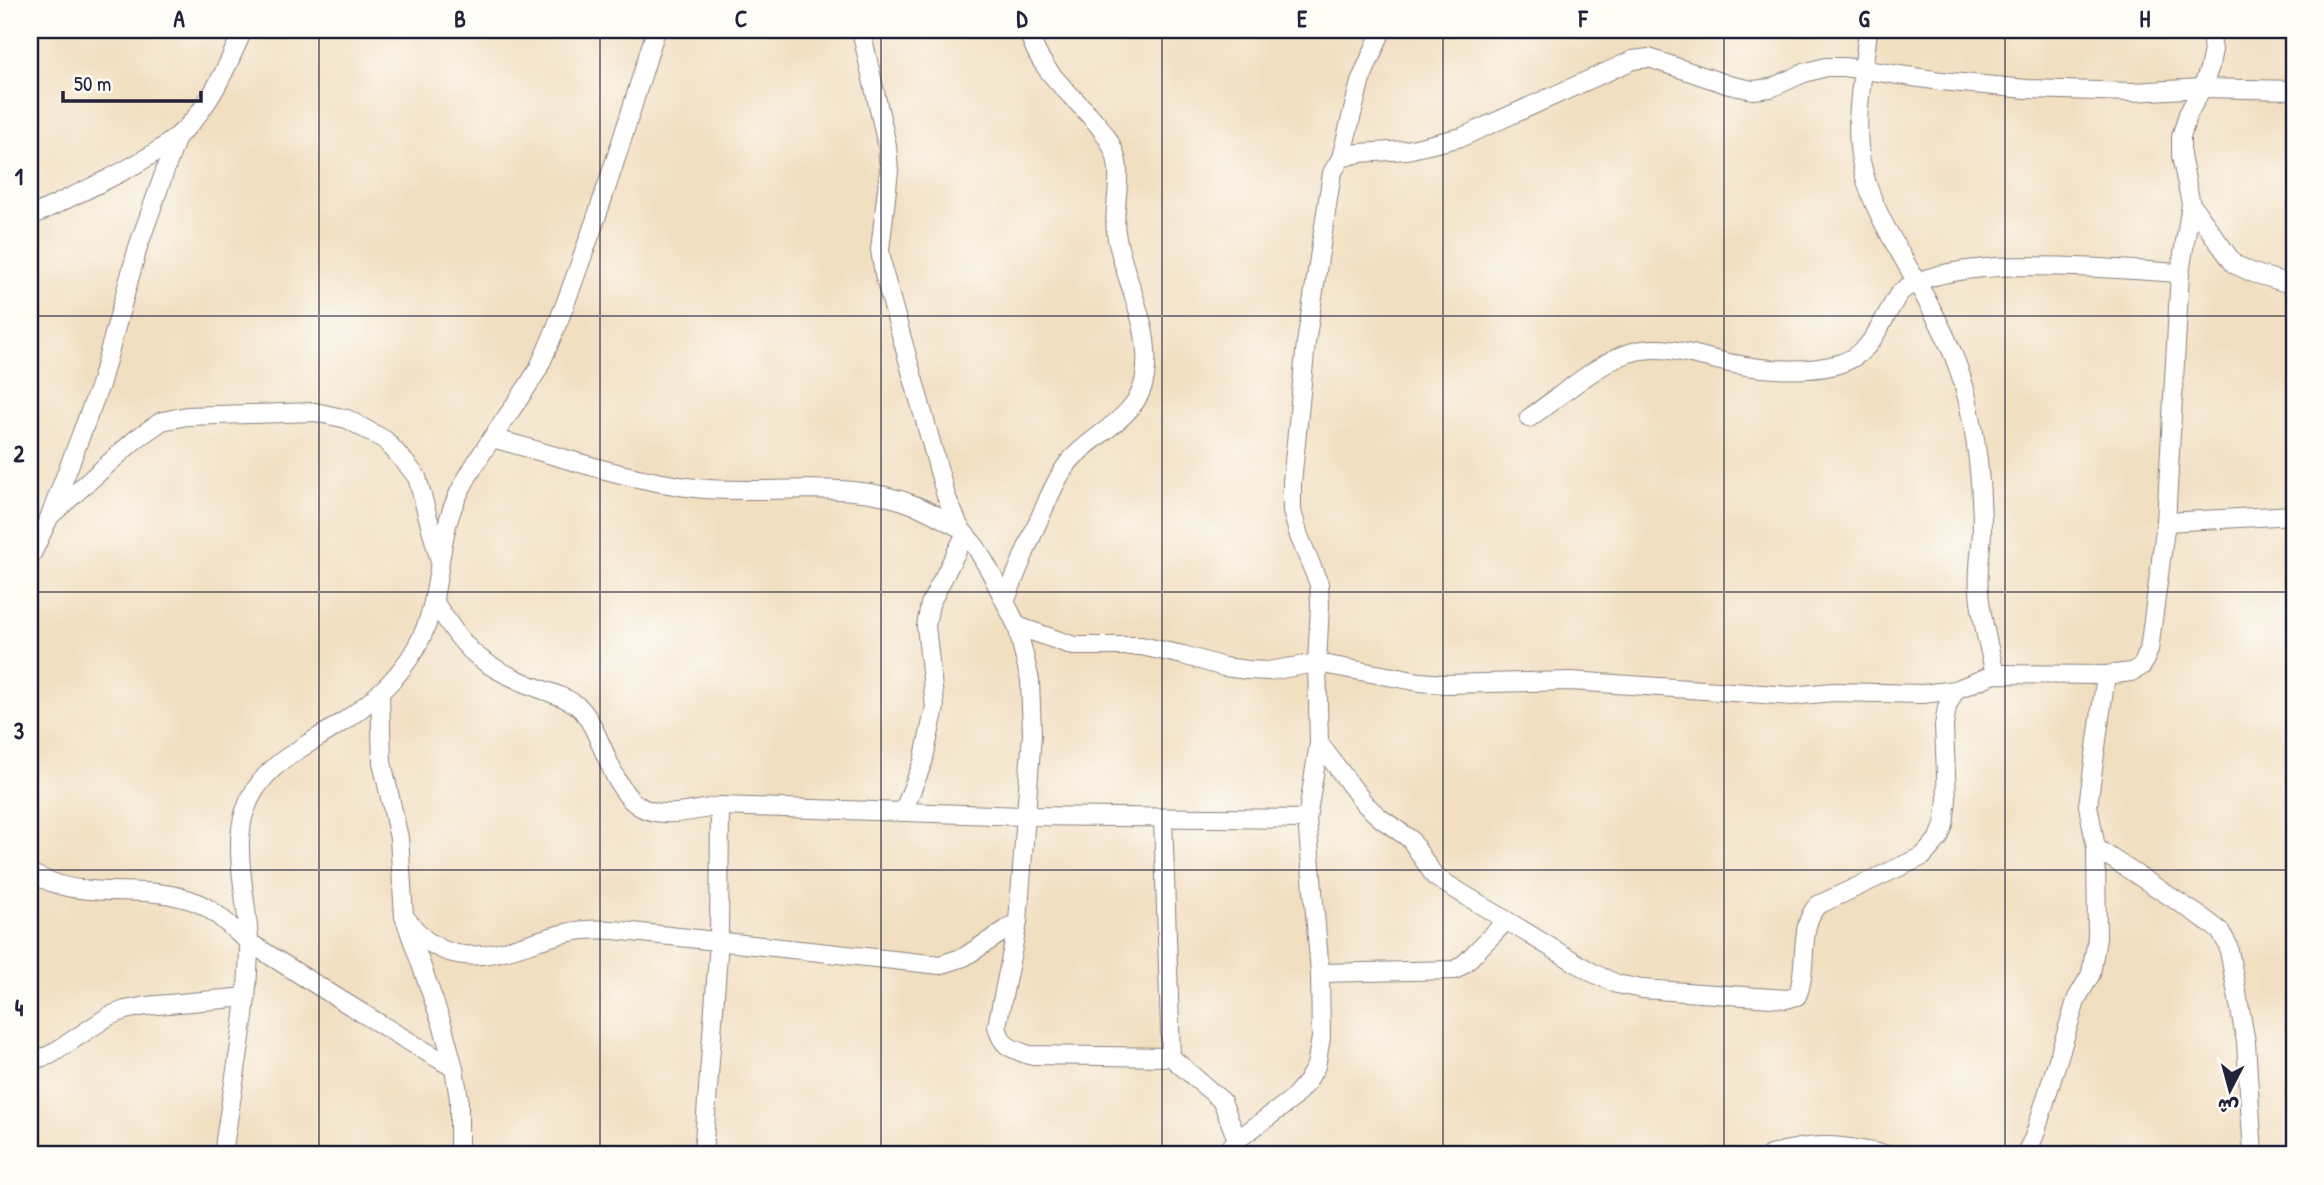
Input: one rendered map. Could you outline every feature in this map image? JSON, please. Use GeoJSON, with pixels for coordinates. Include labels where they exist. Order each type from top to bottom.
{"type":"FeatureCollection","features":[{"type":"Feature","properties":{"kind":"street"},"geometry":{"type":"LineString","coordinates":[[30,216],[142,160],[177,137],[198,114],[225,72],[243,30]]}},
{"type":"Feature","properties":{"kind":"street"},"geometry":{"type":"LineString","coordinates":[[223,1155],[246,997],[249,942],[240,837],[245,812],[257,784],[275,765],[339,725],[380,694],[409,659],[426,629],[435,603],[445,529],[457,498],[492,438],[536,373],[560,319],[614,170],[656,30]]}},
{"type":"Feature","properties":{"kind":"street"},"geometry":{"type":"LineString","coordinates":[[861,30],[887,145],[889,171],[880,250],[884,274],[946,496],[963,532],[991,573],[1017,626],[1030,680],[1032,734],[1018,922],[998,1026],[1000,1039],[1010,1048],[1029,1055],[1171,1057],[1222,1101],[1237,1140]]}},
{"type":"Feature","properties":{"kind":"street"},"geometry":{"type":"LineString","coordinates":[[1005,601],[1045,505],[1069,462],[1126,413],[1138,396],[1145,379],[1146,356],[1142,319],[1121,255],[1116,230],[1118,183],[1115,152],[1104,133],[1042,63],[1027,30]]}},
{"type":"Feature","properties":{"kind":"street"},"geometry":{"type":"LineString","coordinates":[[1224,1155],[1237,1140],[1291,1100],[1307,1082],[1316,1066],[1321,1038],[1320,973],[1307,820],[1319,743],[1319,584],[1299,536],[1292,511],[1292,482],[1306,343],[1332,173],[1341,158],[1360,82],[1382,30]]}},
{"type":"Feature","properties":{"kind":"street"},"geometry":{"type":"LineString","coordinates":[[1868,30],[1858,128],[1861,160],[1880,218],[1957,362],[1975,433],[1979,464],[1981,522],[1978,589],[1995,674]]}},
{"type":"Feature","properties":{"kind":"street"},"geometry":{"type":"LineString","coordinates":[[1017,626],[1074,646],[1141,646],[1183,654],[1224,667],[1268,671],[1317,663],[1444,684],[1571,681],[1791,696],[1833,692],[1923,694],[1955,690],[1995,674],[2106,676],[2131,672],[2142,666],[2149,650],[2166,522],[2180,273],[2191,205],[2181,156],[2181,137],[2188,114],[2202,88],[2213,50],[2210,30]]}},
{"type":"Feature","properties":{"kind":"street"},"geometry":{"type":"LineString","coordinates":[[1341,158],[1359,153],[1406,150],[1462,137],[1633,60],[1649,58],[1729,85],[1754,90],[1771,88],[1804,73],[1826,67],[2028,89],[2133,92],[2202,88],[2294,90]]}},
{"type":"Feature","properties":{"kind":"street"},"geometry":{"type":"LineString","coordinates":[[30,558],[50,516],[100,385],[138,247],[177,137]]}},
{"type":"Feature","properties":{"kind":"street"},"geometry":{"type":"LineString","coordinates":[[2191,205],[2234,264],[2253,273],[2294,285]]}},
{"type":"Feature","properties":{"kind":"street"},"geometry":{"type":"LineString","coordinates":[[1529,418],[1622,355],[1657,348],[1740,365],[1787,369],[1834,366],[1855,358],[1876,337],[1899,293],[1916,281],[2012,266],[2180,273]]}},
{"type":"Feature","properties":{"kind":"street"},"geometry":{"type":"LineString","coordinates":[[50,516],[136,439],[162,421],[187,416],[315,411],[347,419],[385,440],[404,461],[416,477],[440,565]]}},
{"type":"Feature","properties":{"kind":"street"},"geometry":{"type":"LineString","coordinates":[[492,438],[660,483],[734,491],[850,490],[886,496],[917,505],[963,532]]}},
{"type":"Feature","properties":{"kind":"street"},"geometry":{"type":"LineString","coordinates":[[2166,522],[2294,514]]}},
{"type":"Feature","properties":{"kind":"street"},"geometry":{"type":"LineString","coordinates":[[903,812],[923,762],[935,707],[926,626],[930,604],[963,532]]}},
{"type":"Feature","properties":{"kind":"street"},"geometry":{"type":"LineString","coordinates":[[435,603],[460,640],[479,660],[498,672],[579,707],[621,786],[634,804],[648,811],[670,813],[720,806],[1024,816],[1307,820]]}},
{"type":"Feature","properties":{"kind":"street"},"geometry":{"type":"LineString","coordinates":[[2025,1155],[2034,1137],[2077,999],[2091,974],[2097,938],[2096,848],[2088,805],[2106,676]]}},
{"type":"Feature","properties":{"kind":"street"},"geometry":{"type":"LineString","coordinates":[[1319,743],[1364,803],[1410,839],[1435,877],[1593,973],[1617,984],[1642,989],[1787,999],[1797,996],[1801,986],[1807,925],[1811,911],[1818,905],[1923,856],[1938,838],[1944,825],[1947,799],[1944,726],[1947,707],[1955,690]]}},
{"type":"Feature","properties":{"kind":"street"},"geometry":{"type":"LineString","coordinates":[[380,694],[382,762],[399,838],[404,916],[443,1027],[454,1069],[459,1099],[459,1155]]}},
{"type":"Feature","properties":{"kind":"street"},"geometry":{"type":"LineString","coordinates":[[703,1155],[719,941],[720,806]]}},
{"type":"Feature","properties":{"kind":"street"},"geometry":{"type":"LineString","coordinates":[[1163,818],[1171,1057]]}},
{"type":"Feature","properties":{"kind":"street"},"geometry":{"type":"LineString","coordinates":[[2096,848],[2220,930],[2228,945],[2246,1042],[2253,1155]]}},
{"type":"Feature","properties":{"kind":"street"},"geometry":{"type":"LineString","coordinates":[[30,873],[44,880],[78,889],[153,891],[184,898],[221,916],[249,942],[454,1069]]}},
{"type":"Feature","properties":{"kind":"street"},"geometry":{"type":"LineString","coordinates":[[404,916],[426,940],[452,953],[474,956],[496,954],[566,933],[591,929],[940,965],[964,957],[1018,922]]}},
{"type":"Feature","properties":{"kind":"street"},"geometry":{"type":"LineString","coordinates":[[1320,973],[1455,970],[1506,921]]}},
{"type":"Feature","properties":{"kind":"street"},"geometry":{"type":"LineString","coordinates":[[30,1060],[50,1055],[108,1016],[125,1010],[246,997]]}},
{"type":"Feature","properties":{"kind":"street"},"geometry":{"type":"LineString","coordinates":[[1770,1155],[1796,1147],[1828,1145],[1887,1155]]}}]}
